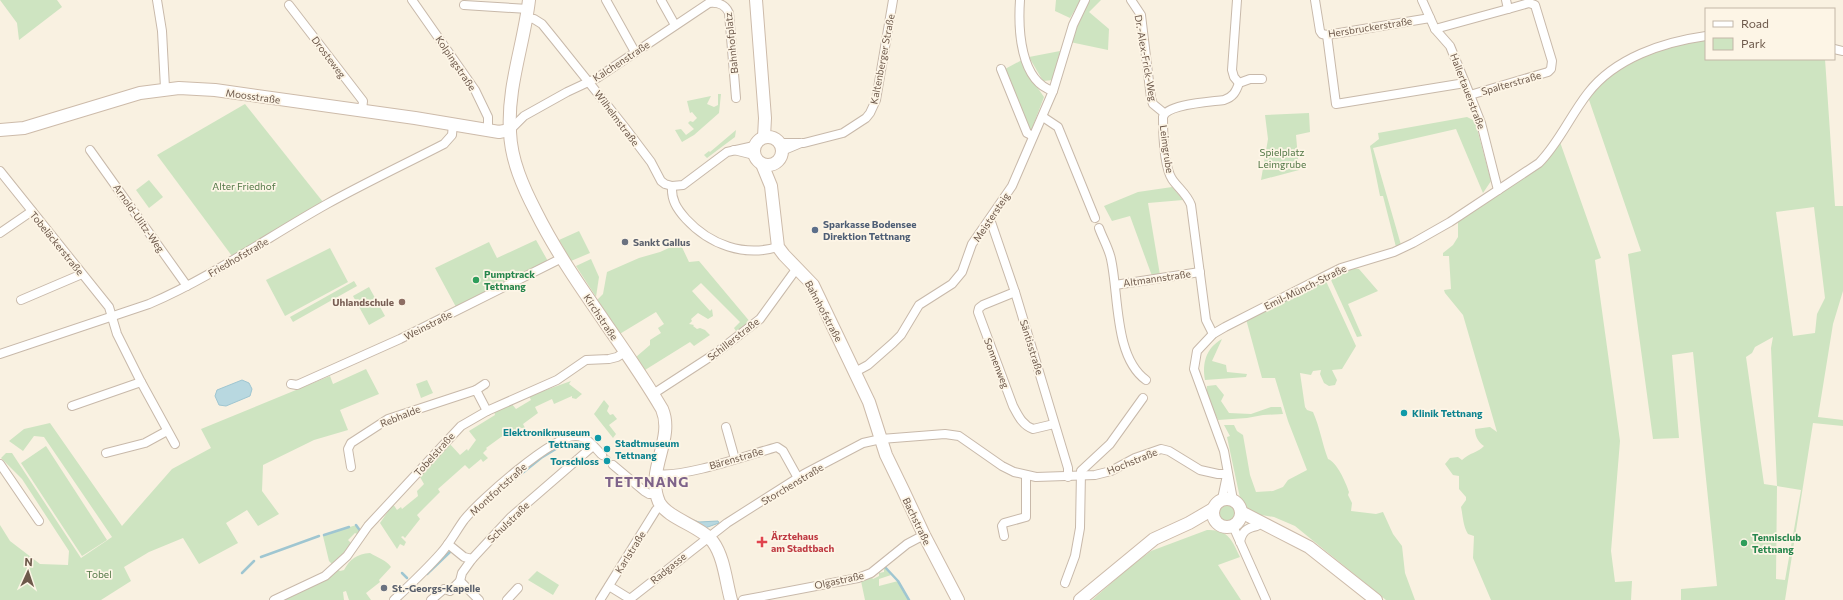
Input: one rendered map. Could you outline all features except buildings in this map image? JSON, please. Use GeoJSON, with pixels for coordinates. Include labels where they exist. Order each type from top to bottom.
{"type":"FeatureCollection","features":[{"type":"Feature","properties":{"kind":"street"},"geometry":{"type":"LineString","coordinates":[[157,0],[162,31],[165,88]]}},
{"type":"Feature","properties":{"kind":"street","name":"Kolpingstraße"},"geometry":{"type":"LineString","coordinates":[[412,0],[475,90],[488,117],[488,130]]}},
{"type":"Feature","properties":{"kind":"street"},"geometry":{"type":"LineString","coordinates":[[606,0],[635,52]]}},
{"type":"Feature","properties":{"kind":"street"},"geometry":{"type":"LineString","coordinates":[[661,0],[675,25]]}},
{"type":"Feature","properties":{"kind":"street"},"geometry":{"type":"LineString","coordinates":[[756,0],[765,118],[780,158],[775,163],[771,186],[778,247],[769,250],[740,250],[711,239],[697,230],[680,212],[671,197],[672,186],[682,185],[727,152],[734,150],[757,155],[775,163]]}},
{"type":"Feature","properties":{"kind":"street","name":"Kaltenberger Straße"},"geometry":{"type":"LineString","coordinates":[[775,142],[802,143],[843,133],[861,122],[870,113],[876,100],[893,0]]}},
{"type":"Feature","properties":{"kind":"street"},"geometry":{"type":"LineString","coordinates":[[1020,0],[1020,33],[1024,57],[1041,86],[1053,92]]}},
{"type":"Feature","properties":{"kind":"street","name":"Meistersteig"},"geometry":{"type":"LineString","coordinates":[[855,372],[868,365],[893,343],[900,335],[919,304],[941,292],[958,278],[964,268],[972,244],[1012,186],[1053,92],[1073,25],[1085,0]]}},
{"type":"Feature","properties":{"kind":"street","name":"Dr.-Alex-Frick-Weg"},"geometry":{"type":"LineString","coordinates":[[1131,0],[1141,15],[1151,98],[1153,104],[1164,113]]}},
{"type":"Feature","properties":{"kind":"street"},"geometry":{"type":"LineString","coordinates":[[1237,0],[1232,70],[1234,77],[1239,83],[1250,79],[1262,79]]}},
{"type":"Feature","properties":{"kind":"street","name":"Hersbruckerstraße"},"geometry":{"type":"LineString","coordinates":[[1315,0],[1320,31],[1322,34],[1327,35],[1430,18]]}},
{"type":"Feature","properties":{"kind":"street","name":"Hallertauerstraße"},"geometry":{"type":"LineString","coordinates":[[1422,0],[1435,29],[1450,46],[1470,95],[1481,123],[1498,190]]}},
{"type":"Feature","properties":{"kind":"street"},"geometry":{"type":"LineString","coordinates":[[1506,0],[1508,9]]}},
{"type":"Feature","properties":{"kind":"street","name":"Kalchenstraße"},"geometry":{"type":"LineString","coordinates":[[510,130],[524,116],[566,92],[589,82],[709,1]]}},
{"type":"Feature","properties":{"kind":"street","name":"Bahnhofplatz"},"geometry":{"type":"LineString","coordinates":[[709,1],[719,3],[727,8],[729,12],[736,98]]}},
{"type":"Feature","properties":{"kind":"street","name":"Spalterstraße"},"geometry":{"type":"LineString","coordinates":[[1435,29],[1529,3],[1535,5],[1552,61],[1551,69],[1548,72],[1470,95]]}},
{"type":"Feature","properties":{"kind":"street"},"geometry":{"type":"LineString","coordinates":[[464,5],[529,6]]}},
{"type":"Feature","properties":{"kind":"street","name":"Drosteweg"},"geometry":{"type":"LineString","coordinates":[[289,6],[363,101],[362,110]]}},
{"type":"Feature","properties":{"kind":"street","name":"Wilhelmstraße"},"geometry":{"type":"LineString","coordinates":[[529,6],[534,19],[542,24],[589,82],[651,162],[661,181],[672,186]]}},
{"type":"Feature","properties":{"kind":"street","name":"Kirchstraße"},"geometry":{"type":"LineString","coordinates":[[529,6],[512,89],[510,144],[519,174],[543,226],[562,258],[662,409],[667,424],[657,474],[660,499]]}},
{"type":"Feature","properties":{"kind":"street"},"geometry":{"type":"LineString","coordinates":[[1327,35],[1336,104],[1465,83]]}},
{"type":"Feature","properties":{"kind":"street","name":"Emil-Münch-Straße"},"geometry":{"type":"LineString","coordinates":[[1228,499],[1224,451],[1194,369],[1198,351],[1213,334],[1244,316],[1341,268],[1394,252],[1450,222],[1531,169],[1551,150],[1588,93],[1609,73],[1631,59],[1653,49],[1681,40],[1705,36]]}},
{"type":"Feature","properties":{"kind":"street"},"geometry":{"type":"LineString","coordinates":[[1001,69],[1027,133],[1033,136]]}},
{"type":"Feature","properties":{"kind":"street","name":"Leimgrube"},"geometry":{"type":"LineString","coordinates":[[1213,334],[1206,320],[1191,205],[1171,178],[1168,168],[1163,122],[1164,113],[1176,107],[1224,100],[1233,94],[1239,83]]}},
{"type":"Feature","properties":{"kind":"street","name":"Moosstraße"},"geometry":{"type":"LineString","coordinates":[[0,130],[32,126],[140,93],[165,88],[215,90],[362,110],[499,132],[510,130]]}},
{"type":"Feature","properties":{"kind":"street"},"geometry":{"type":"LineString","coordinates":[[1043,116],[1058,127],[1095,218]]}},
{"type":"Feature","properties":{"kind":"street","name":"Friedhofstraße"},"geometry":{"type":"LineString","coordinates":[[0,354],[149,304],[186,286],[328,204],[444,144],[452,134],[453,124]]}},
{"type":"Feature","properties":{"kind":"street"},"geometry":{"type":"LineString","coordinates":[[771,186],[757,155],[758,140],[775,142]]}},
{"type":"Feature","properties":{"kind":"street","name":"Arnold-Ulitz-Weg"},"geometry":{"type":"LineString","coordinates":[[90,150],[186,286]]}},
{"type":"Feature","properties":{"kind":"street","name":"Tobeläckerstraße"},"geometry":{"type":"LineString","coordinates":[[0,171],[109,307],[117,334],[174,444]]}},
{"type":"Feature","properties":{"kind":"street"},"geometry":{"type":"LineString","coordinates":[[0,233],[32,211]]}},
{"type":"Feature","properties":{"kind":"street","name":"Säntisstraße"},"geometry":{"type":"LineString","coordinates":[[990,219],[1015,292],[1068,468],[1068,477]]}},
{"type":"Feature","properties":{"kind":"street","name":"Altmannstraße"},"geometry":{"type":"LineString","coordinates":[[1099,228],[1110,252],[1120,327],[1128,354],[1137,373],[1146,380]]}},
{"type":"Feature","properties":{"kind":"street","name":"Bahnhofstraße"},"geometry":{"type":"LineString","coordinates":[[778,247],[813,285],[874,415],[881,439]]}},
{"type":"Feature","properties":{"kind":"street","name":"Weinstraße"},"geometry":{"type":"LineString","coordinates":[[290,384],[297,385],[400,339],[562,258]]}},
{"type":"Feature","properties":{"kind":"street","name":"Schillerstraße"},"geometry":{"type":"LineString","coordinates":[[653,394],[716,353],[760,319],[797,268]]}},
{"type":"Feature","properties":{"kind":"street","name":"Altmannstraße"},"geometry":{"type":"LineString","coordinates":[[1115,284],[1200,272]]}},
{"type":"Feature","properties":{"kind":"street"},"geometry":{"type":"LineString","coordinates":[[21,300],[82,274]]}},
{"type":"Feature","properties":{"kind":"street","name":"Sonnenweg"},"geometry":{"type":"LineString","coordinates":[[1015,292],[983,305],[979,308],[978,312],[1013,406],[1020,418],[1025,425],[1033,429],[1054,424]]}},
{"type":"Feature","properties":{"kind":"street","name":"Tobelstraße"},"geometry":{"type":"LineString","coordinates":[[274,600],[325,576],[332,570],[347,556],[368,526],[454,432],[469,420],[557,380],[586,360],[609,359],[617,357],[624,352]]}},
{"type":"Feature","properties":{"kind":"street"},"geometry":{"type":"LineString","coordinates":[[72,406],[141,382]]}},
{"type":"Feature","properties":{"kind":"street","name":"Rebhalde"},"geometry":{"type":"LineString","coordinates":[[351,466],[348,449],[351,443],[376,426],[402,414],[476,390],[485,384]]}},
{"type":"Feature","properties":{"kind":"street"},"geometry":{"type":"LineString","coordinates":[[476,390],[487,411]]}},
{"type":"Feature","properties":{"kind":"street","name":"Hochstraße"},"geometry":{"type":"LineString","coordinates":[[1080,477],[1081,471],[1110,444],[1143,398]]}},
{"type":"Feature","properties":{"kind":"street"},"geometry":{"type":"LineString","coordinates":[[726,427],[735,459]]}},
{"type":"Feature","properties":{"kind":"street"},"geometry":{"type":"LineString","coordinates":[[106,452],[145,443],[167,431]]}},
{"type":"Feature","properties":{"kind":"street","name":"Hochstraße"},"geometry":{"type":"LineString","coordinates":[[881,439],[945,434],[959,436],[1002,466],[1026,476],[1080,477],[1111,471],[1135,458],[1162,449],[1169,451],[1200,470],[1218,474],[1227,474]]}},
{"type":"Feature","properties":{"kind":"street","name":"Montfortstraße"},"geometry":{"type":"LineString","coordinates":[[394,600],[448,544],[464,520],[484,500],[551,446],[570,436],[576,436],[584,438],[602,455]]}},
{"type":"Feature","properties":{"kind":"street","name":"Storchenstraße"},"geometry":{"type":"LineString","coordinates":[[708,537],[798,478],[863,444],[881,439]]}},
{"type":"Feature","properties":{"kind":"street","name":"Bachstraße"},"geometry":{"type":"LineString","coordinates":[[881,439],[886,455],[924,535],[958,600]]}},
{"type":"Feature","properties":{"kind":"street","name":"Schulstraße"},"geometry":{"type":"LineString","coordinates":[[460,582],[462,573],[472,559],[520,509],[593,446]]}},
{"type":"Feature","properties":{"kind":"street","name":"Bärenstraße"},"geometry":{"type":"LineString","coordinates":[[657,474],[665,475],[696,470],[777,447],[781,448],[798,478]]}},
{"type":"Feature","properties":{"kind":"street"},"geometry":{"type":"LineString","coordinates":[[0,464],[39,521]]}},
{"type":"Feature","properties":{"kind":"street"},"geometry":{"type":"LineString","coordinates":[[613,465],[629,479],[649,494],[660,499],[708,537],[719,554],[731,600]]}},
{"type":"Feature","properties":{"kind":"street"},"geometry":{"type":"LineString","coordinates":[[1004,536],[1002,526],[1004,523],[1026,517],[1026,476]]}},
{"type":"Feature","properties":{"kind":"street"},"geometry":{"type":"LineString","coordinates":[[1065,583],[1075,556],[1080,528],[1080,477]]}},
{"type":"Feature","properties":{"kind":"street","name":"Karlstraße"},"geometry":{"type":"LineString","coordinates":[[600,600],[656,510],[660,499]]}},
{"type":"Feature","properties":{"kind":"street"},"geometry":{"type":"LineString","coordinates":[[1235,525],[1240,518],[1241,512],[1239,506],[1228,499],[1216,503],[1213,509],[1213,516],[1216,522],[1222,526],[1235,525],[1263,527],[1288,535],[1309,547],[1376,600]]}},
{"type":"Feature","properties":{"kind":"street"},"geometry":{"type":"LineString","coordinates":[[1080,600],[1149,543],[1213,509]]}},
{"type":"Feature","properties":{"kind":"street"},"geometry":{"type":"LineString","coordinates":[[1241,512],[1263,527]]}},
{"type":"Feature","properties":{"kind":"street"},"geometry":{"type":"LineString","coordinates":[[1189,523],[1216,522]]}},
{"type":"Feature","properties":{"kind":"street"},"geometry":{"type":"LineString","coordinates":[[1235,525],[1240,542],[1266,600]]}},
{"type":"Feature","properties":{"kind":"street"},"geometry":{"type":"LineString","coordinates":[[1240,542],[1242,534],[1246,530],[1263,527]]}},
{"type":"Feature","properties":{"kind":"street","name":"Olgastraße"},"geometry":{"type":"LineString","coordinates":[[743,600],[858,578],[871,573],[907,544],[924,535]]}},
{"type":"Feature","properties":{"kind":"street","name":"Radgasse"},"geometry":{"type":"LineString","coordinates":[[609,586],[630,599],[708,537]]}},
{"type":"Feature","properties":{"kind":"street"},"geometry":{"type":"LineString","coordinates":[[448,544],[467,558],[472,559]]}},
{"type":"Feature","properties":{"kind":"street"},"geometry":{"type":"LineString","coordinates":[[431,600],[444,589],[450,591],[460,582],[479,600]]}},
{"type":"Feature","properties":{"kind":"street"},"geometry":{"type":"LineString","coordinates":[[507,600],[518,588]]}},
{"type":"Feature","properties":{"kind":"green space"},"geometry":{"type":"Polygon","coordinates":[[[0,0],[57,0],[62,7],[19,40],[17,23],[0,0]]]}},
{"type":"Feature","properties":{"kind":"green space"},"geometry":{"type":"Polygon","coordinates":[[[1056,0],[1081,0],[1070,18],[1055,11],[1056,0]]]}},
{"type":"Feature","properties":{"kind":"green space"},"geometry":{"type":"Polygon","coordinates":[[[1089,0],[1101,0],[1089,12],[1109,29],[1108,50],[1070,42],[1089,0]]]}},
{"type":"Feature","properties":{"kind":"green space"},"geometry":{"type":"Polygon","coordinates":[[[1705,38],[1705,60],[1825,60],[1835,206],[1843,206],[1843,291],[1833,324],[1818,417],[1843,420],[1843,426],[1813,423],[1785,600],[1681,600],[1681,589],[1717,586],[1693,352],[1672,355],[1679,438],[1653,439],[1628,254],[1641,251],[1588,97],[1614,73],[1627,64],[1656,51],[1705,38]],[[1814,207],[1776,212],[1793,336],[1815,333],[1817,314],[1825,298],[1814,207]],[[1773,337],[1755,347],[1752,353],[1746,357],[1764,484],[1777,486],[1771,348],[1773,337]],[[1777,486],[1776,579],[1785,580],[1801,490],[1777,486]]]}},
{"type":"Feature","properties":{"kind":"green space"},"geometry":{"type":"Polygon","coordinates":[[[1060,51],[1053,80],[1043,81],[1029,57],[1060,51]]]}},
{"type":"Feature","properties":{"kind":"green space"},"geometry":{"type":"Polygon","coordinates":[[[1022,60],[1044,97],[1031,131],[1029,130],[1005,69],[1022,60]]]}},
{"type":"Feature","properties":{"kind":"green space"},"geometry":{"type":"Polygon","coordinates":[[[718,94],[721,94],[719,113],[694,135],[682,142],[675,130],[681,129],[686,135],[694,129],[688,123],[690,121],[693,122],[697,118],[692,112],[690,113],[687,101],[711,96],[707,104],[714,107],[718,105],[718,94]]]}},
{"type":"Feature","properties":{"kind":"green space","name":"Alter Friedhof"},"geometry":{"type":"Polygon","coordinates":[[[245,104],[323,202],[232,256],[157,155],[245,104]]]}},
{"type":"Feature","properties":{"kind":"green space","name":"Spielplatz Leimgrube"},"geometry":{"type":"Polygon","coordinates":[[[1309,113],[1310,132],[1296,135],[1299,170],[1261,180],[1268,139],[1265,115],[1309,113]]]}},
{"type":"Feature","properties":{"kind":"green space"},"geometry":{"type":"Polygon","coordinates":[[[1467,117],[1475,121],[1491,181],[1483,193],[1456,129],[1373,148],[1401,245],[1396,247],[1383,196],[1380,196],[1370,146],[1379,139],[1378,133],[1467,117]]]}},
{"type":"Feature","properties":{"kind":"green space"},"geometry":{"type":"Polygon","coordinates":[[[736,130],[735,137],[707,158],[704,155],[709,151],[710,152],[736,130]]]}},
{"type":"Feature","properties":{"kind":"green space"},"geometry":{"type":"Polygon","coordinates":[[[1560,142],[1601,258],[1595,260],[1620,441],[1611,551],[1615,582],[1632,581],[1631,600],[1491,600],[1473,558],[1474,536],[1468,534],[1464,524],[1461,507],[1466,500],[1466,497],[1459,489],[1459,476],[1453,475],[1445,464],[1450,458],[1458,457],[1462,460],[1484,446],[1477,439],[1475,429],[1490,427],[1497,432],[1463,315],[1444,290],[1451,289],[1449,256],[1443,256],[1443,253],[1453,245],[1458,237],[1458,221],[1504,190],[1560,142]]]}},
{"type":"Feature","properties":{"kind":"green space"},"geometry":{"type":"Polygon","coordinates":[[[149,180],[163,197],[149,208],[136,190],[149,180]]]}},
{"type":"Feature","properties":{"kind":"green space"},"geometry":{"type":"Polygon","coordinates":[[[1172,187],[1183,200],[1148,203],[1160,275],[1152,276],[1130,216],[1112,221],[1104,206],[1138,192],[1172,187]]]}},
{"type":"Feature","properties":{"kind":"green space"},"geometry":{"type":"Polygon","coordinates":[[[579,231],[590,253],[571,261],[559,240],[579,231]]]}},
{"type":"Feature","properties":{"kind":"green space"},"geometry":{"type":"Polygon","coordinates":[[[536,240],[549,263],[456,307],[435,268],[489,242],[497,258],[536,240]]]}},
{"type":"Feature","properties":{"kind":"green space"},"geometry":{"type":"Polygon","coordinates":[[[680,243],[689,262],[699,261],[751,323],[738,334],[734,328],[740,322],[701,283],[692,291],[710,311],[712,309],[713,316],[708,319],[698,313],[691,319],[692,321],[689,324],[694,325],[693,326],[697,329],[700,328],[705,330],[710,335],[694,346],[690,342],[645,370],[636,357],[650,345],[650,340],[661,333],[658,328],[664,324],[656,312],[618,335],[596,301],[603,294],[607,272],[680,243]]]}},
{"type":"Feature","properties":{"kind":"green space"},"geometry":{"type":"Polygon","coordinates":[[[330,248],[348,282],[285,316],[266,280],[330,248]]]}},
{"type":"Feature","properties":{"kind":"green space"},"geometry":{"type":"Polygon","coordinates":[[[591,259],[599,277],[596,297],[576,266],[591,259]]]}},
{"type":"Feature","properties":{"kind":"green space"},"geometry":{"type":"Polygon","coordinates":[[[1352,268],[1359,269],[1378,291],[1348,304],[1362,336],[1357,337],[1331,280],[1342,272],[1352,268]]]}},
{"type":"Feature","properties":{"kind":"green space"},"geometry":{"type":"Polygon","coordinates":[[[1325,279],[1356,346],[1342,369],[1332,370],[1337,380],[1335,385],[1329,386],[1324,383],[1320,374],[1321,370],[1313,371],[1311,375],[1300,373],[1305,407],[1307,410],[1313,412],[1328,459],[1338,468],[1346,483],[1349,492],[1348,495],[1352,503],[1351,511],[1376,514],[1383,512],[1393,534],[1402,546],[1405,573],[1415,600],[1386,600],[1295,526],[1274,517],[1255,514],[1249,510],[1240,498],[1227,437],[1230,436],[1224,425],[1234,425],[1237,431],[1243,435],[1250,475],[1256,492],[1273,491],[1283,487],[1288,480],[1307,470],[1288,421],[1275,378],[1262,378],[1246,319],[1325,279]]]}},
{"type":"Feature","properties":{"kind":"green space"},"geometry":{"type":"Polygon","coordinates":[[[354,281],[357,286],[293,322],[290,317],[354,281]]]}},
{"type":"Feature","properties":{"kind":"green space"},"geometry":{"type":"Polygon","coordinates":[[[369,287],[385,316],[369,325],[353,296],[369,287]]]}},
{"type":"Feature","properties":{"kind":"green space"},"geometry":{"type":"Polygon","coordinates":[[[1222,339],[1212,361],[1226,365],[1227,372],[1247,374],[1246,377],[1205,380],[1204,368],[1206,356],[1212,347],[1222,339]]]}},
{"type":"Feature","properties":{"kind":"green space","name":"Tobel"},"geometry":{"type":"Polygon","coordinates":[[[366,369],[379,394],[340,410],[348,430],[314,440],[263,465],[262,491],[279,514],[258,526],[247,510],[226,523],[238,543],[199,564],[183,538],[149,552],[124,567],[131,581],[101,600],[0,600],[0,525],[10,541],[40,564],[68,565],[69,551],[22,479],[1,458],[6,453],[12,453],[81,558],[112,537],[44,437],[34,436],[23,451],[9,441],[24,429],[50,423],[122,526],[172,469],[211,448],[201,429],[330,376],[333,384],[366,369]]]}},
{"type":"Feature","properties":{"kind":"green space"},"geometry":{"type":"Polygon","coordinates":[[[427,380],[433,393],[421,398],[416,384],[427,380]]]}},
{"type":"Feature","properties":{"kind":"green space"},"geometry":{"type":"Polygon","coordinates":[[[571,381],[569,384],[582,394],[576,399],[572,398],[572,396],[554,404],[552,399],[535,407],[538,413],[523,424],[525,428],[521,428],[521,430],[511,436],[508,432],[486,448],[487,449],[483,453],[488,458],[483,462],[481,459],[469,469],[465,465],[438,489],[440,492],[417,515],[420,519],[405,538],[403,536],[401,537],[406,542],[404,546],[400,544],[397,549],[380,523],[393,504],[397,510],[401,507],[402,509],[418,496],[417,491],[424,484],[420,477],[449,443],[460,455],[467,449],[468,451],[476,440],[469,431],[495,415],[494,411],[511,403],[516,409],[531,400],[529,396],[571,381]]]}},
{"type":"Feature","properties":{"kind":"green space"},"geometry":{"type":"Polygon","coordinates":[[[1216,385],[1224,395],[1221,401],[1229,413],[1251,414],[1271,407],[1281,407],[1283,414],[1218,420],[1206,394],[1207,386],[1216,385]]]}},
{"type":"Feature","properties":{"kind":"green space"},"geometry":{"type":"Polygon","coordinates":[[[604,400],[609,406],[607,411],[610,415],[613,414],[617,419],[609,425],[616,434],[613,438],[594,414],[604,400]]]}},
{"type":"Feature","properties":{"kind":"green space"},"geometry":{"type":"Polygon","coordinates":[[[46,446],[107,540],[82,556],[21,463],[46,446]]]}},
{"type":"Feature","properties":{"kind":"green space"},"geometry":{"type":"Polygon","coordinates":[[[1222,503],[1230,503],[1236,509],[1236,517],[1230,523],[1222,523],[1216,517],[1216,509],[1222,503]]]}},
{"type":"Feature","properties":{"kind":"green space"},"geometry":{"type":"Polygon","coordinates":[[[356,525],[360,533],[359,535],[355,533],[348,540],[352,544],[333,565],[329,561],[323,536],[356,525]]]}},
{"type":"Feature","properties":{"kind":"green space"},"geometry":{"type":"Polygon","coordinates":[[[1207,530],[1220,531],[1225,534],[1232,541],[1240,557],[1218,565],[1241,600],[1092,600],[1131,566],[1151,551],[1207,530]]]}},
{"type":"Feature","properties":{"kind":"green space"},"geometry":{"type":"Polygon","coordinates":[[[370,553],[391,567],[379,580],[380,582],[366,593],[371,600],[349,600],[346,591],[343,592],[344,600],[282,600],[327,578],[337,569],[340,571],[344,570],[351,560],[358,556],[370,553]]]}},
{"type":"Feature","properties":{"kind":"green space"},"geometry":{"type":"Polygon","coordinates":[[[884,566],[891,575],[879,579],[879,586],[898,581],[909,600],[865,600],[861,581],[871,576],[873,579],[879,576],[879,573],[884,572],[884,566]]]}},
{"type":"Feature","properties":{"kind":"green space"},"geometry":{"type":"Polygon","coordinates":[[[537,571],[559,585],[553,595],[528,580],[537,571]]]}},
{"type":"Feature","properties":{"kind":"water"},"geometry":{"type":"Polygon","coordinates":[[[242,380],[249,383],[252,389],[250,396],[226,406],[219,405],[215,396],[217,390],[242,380]]]}},
{"type":"Feature","properties":{"kind":"water"},"geometry":{"type":"Polygon","coordinates":[[[688,518],[699,522],[718,521],[719,523],[705,528],[688,518]]]}},
{"type":"Feature","properties":{"kind":"waterway"},"geometry":{"type":"LineString","coordinates":[[505,487],[541,458],[564,444]]}},
{"type":"Feature","properties":{"kind":"waterway"},"geometry":{"type":"LineString","coordinates":[[481,507],[501,491]]}},
{"type":"Feature","properties":{"kind":"waterway"},"geometry":{"type":"LineString","coordinates":[[356,525],[361,532]]}},
{"type":"Feature","properties":{"kind":"waterway"},"geometry":{"type":"LineString","coordinates":[[324,535],[349,527]]}},
{"type":"Feature","properties":{"kind":"waterway"},"geometry":{"type":"LineString","coordinates":[[261,557],[319,536]]}},
{"type":"Feature","properties":{"kind":"waterway"},"geometry":{"type":"LineString","coordinates":[[427,574],[450,552]]}},
{"type":"Feature","properties":{"kind":"waterway"},"geometry":{"type":"LineString","coordinates":[[242,573],[254,561]]}},
{"type":"Feature","properties":{"kind":"waterway"},"geometry":{"type":"LineString","coordinates":[[884,566],[898,581],[909,600]]}},
{"type":"Feature","properties":{"kind":"waterway"},"geometry":{"type":"LineString","coordinates":[[402,573],[407,578]]}},
{"type":"Feature","properties":{"kind":"tunnel"},"geometry":{"type":"LineString","coordinates":[[602,455],[613,465]]}},
{"type":"Feature","properties":{"kind":"place","name":"Sparkasse Bodensee Direktion Tettnang"},"geometry":{"type":"Point","coordinates":[815,230]}},
{"type":"Feature","properties":{"kind":"place","name":"Sankt Gallus"},"geometry":{"type":"Point","coordinates":[625,242]}},
{"type":"Feature","properties":{"kind":"place","name":"Pumptrack Tettnang"},"geometry":{"type":"Point","coordinates":[476,280]}},
{"type":"Feature","properties":{"kind":"place","name":"Uhlandschule"},"geometry":{"type":"Point","coordinates":[402,302]}},
{"type":"Feature","properties":{"kind":"place","name":"Klinik Tettnang"},"geometry":{"type":"Point","coordinates":[1404,413]}},
{"type":"Feature","properties":{"kind":"place","name":"Elektronikmuseum Tettnang"},"geometry":{"type":"Point","coordinates":[598,438]}},
{"type":"Feature","properties":{"kind":"place","name":"Stadtmuseum Tettnang"},"geometry":{"type":"Point","coordinates":[607,449]}},
{"type":"Feature","properties":{"kind":"place","name":"Torschloss"},"geometry":{"type":"Point","coordinates":[607,461]}},
{"type":"Feature","properties":{"kind":"place","name":"Ärztehaus am Stadtbach"},"geometry":{"type":"Point","coordinates":[762,542]}},
{"type":"Feature","properties":{"kind":"place","name":"Tennisclub Tettnang"},"geometry":{"type":"Point","coordinates":[1744,543]}},
{"type":"Feature","properties":{"kind":"place","name":"St.-Georgs-Kapelle"},"geometry":{"type":"Point","coordinates":[384,588]}},
{"type":"Feature","properties":{"kind":"district","name":"TETTNANG"},"geometry":{"type":"Point","coordinates":[647,482]}}]}
